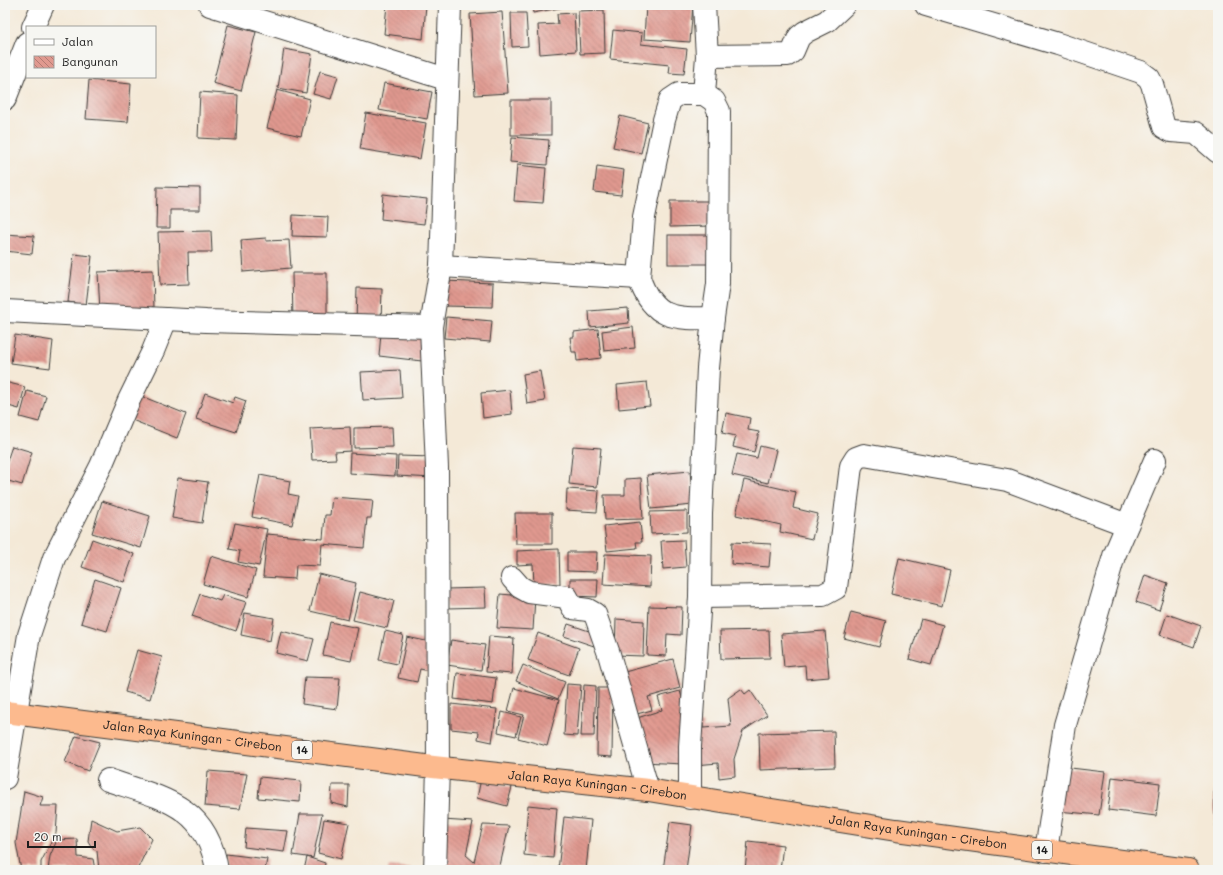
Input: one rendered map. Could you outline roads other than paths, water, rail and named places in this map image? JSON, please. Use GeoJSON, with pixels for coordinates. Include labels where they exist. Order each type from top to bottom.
{"type":"FeatureCollection","features":[{"type":"Feature","properties":{"kind":"highway","name":"Jalan Raya Kuningan - Cirebon"},"geometry":{"type":"LineString","coordinates":[[10,713],[438,767],[642,790],[896,830],[1188,870]]}},
{"type":"Feature","properties":{"kind":"street"},"geometry":{"type":"LineString","coordinates":[[34,26],[43,5]]}},
{"type":"Feature","properties":{"kind":"street"},"geometry":{"type":"LineString","coordinates":[[210,5],[446,79]]}},
{"type":"Feature","properties":{"kind":"street"},"geometry":{"type":"LineString","coordinates":[[435,870],[438,767],[437,468],[431,327],[440,266],[450,5]]}},
{"type":"Feature","properties":{"kind":"street"},"geometry":{"type":"LineString","coordinates":[[704,5],[707,56],[704,94]]}},
{"type":"Feature","properties":{"kind":"street"},"geometry":{"type":"LineString","coordinates":[[707,56],[788,54],[793,51],[799,37],[805,32],[827,21],[844,5]]}},
{"type":"Feature","properties":{"kind":"street"},"geometry":{"type":"LineString","coordinates":[[926,5],[1058,44],[1141,72],[1149,78],[1152,84],[1164,127],[1172,131],[1196,133],[1218,152]]}},
{"type":"Feature","properties":{"kind":"street"},"geometry":{"type":"LineString","coordinates":[[5,99],[26,45]]}},
{"type":"Feature","properties":{"kind":"street"},"geometry":{"type":"LineString","coordinates":[[690,798],[690,746],[700,597],[701,514],[706,399],[713,318],[718,284],[719,111],[714,101],[704,94],[679,94],[670,100],[664,120],[644,217],[639,278],[643,291],[651,303],[661,311],[682,319],[713,318]]}},
{"type":"Feature","properties":{"kind":"street"},"geometry":{"type":"LineString","coordinates":[[440,266],[639,278]]}},
{"type":"Feature","properties":{"kind":"street"},"geometry":{"type":"LineString","coordinates":[[5,311],[231,322],[431,327]]}},
{"type":"Feature","properties":{"kind":"street"},"geometry":{"type":"LineString","coordinates":[[5,778],[10,713],[29,635],[54,558],[101,466],[166,319]]}},
{"type":"Feature","properties":{"kind":"street"},"geometry":{"type":"LineString","coordinates":[[700,597],[823,595],[836,588],[851,466],[856,458],[864,455],[1007,480],[1127,526]]}},
{"type":"Feature","properties":{"kind":"street"},"geometry":{"type":"LineString","coordinates":[[1046,851],[1065,725],[1112,564],[1155,460]]}},
{"type":"Feature","properties":{"kind":"street"},"geometry":{"type":"LineString","coordinates":[[512,578],[520,587],[529,592],[564,596],[570,600],[573,608],[588,610],[595,614],[609,654],[642,790]]}},
{"type":"Feature","properties":{"kind":"street"},"geometry":{"type":"LineString","coordinates":[[108,780],[176,805],[195,819],[209,838],[217,870]]}}]}
